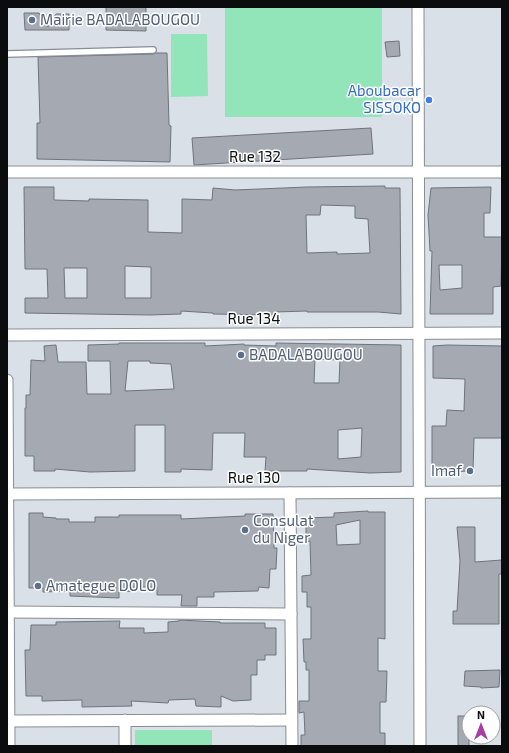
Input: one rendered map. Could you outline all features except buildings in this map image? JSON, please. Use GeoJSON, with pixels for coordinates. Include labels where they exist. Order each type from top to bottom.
{"type":"FeatureCollection","features":[{"type":"Feature","properties":{"kind":"street"},"geometry":{"type":"LineString","coordinates":[[418,7],[420,746]]}},
{"type":"Feature","properties":{"kind":"street","name":"Rue 132"},"geometry":{"type":"LineString","coordinates":[[7,172],[502,172]]}},
{"type":"Feature","properties":{"kind":"street","name":"Rue 134"},"geometry":{"type":"LineString","coordinates":[[7,335],[502,333]]}},
{"type":"Feature","properties":{"kind":"street"},"geometry":{"type":"LineString","coordinates":[[7,380],[9,746]]}},
{"type":"Feature","properties":{"kind":"street","name":"Rue 130"},"geometry":{"type":"LineString","coordinates":[[7,494],[502,492]]}},
{"type":"Feature","properties":{"kind":"street"},"geometry":{"type":"LineString","coordinates":[[290,493],[292,746]]}},
{"type":"Feature","properties":{"kind":"street"},"geometry":{"type":"LineString","coordinates":[[8,612],[291,614]]}},
{"type":"Feature","properties":{"kind":"street"},"geometry":{"type":"LineString","coordinates":[[125,720],[125,746]]}},
{"type":"Feature","properties":{"kind":"street"},"geometry":{"type":"LineString","coordinates":[[8,721],[292,720]]}},
{"type":"Feature","properties":{"kind":"lane"},"geometry":{"type":"LineString","coordinates":[[7,54],[154,50]]}},
{"type":"Feature","properties":{"kind":"green space"},"geometry":{"type":"Polygon","coordinates":[[[225,7],[382,7],[382,117],[225,117],[225,7]]]}},
{"type":"Feature","properties":{"kind":"green space"},"geometry":{"type":"Polygon","coordinates":[[[171,34],[207,34],[208,96],[171,97],[171,34]]]}},
{"type":"Feature","properties":{"kind":"green space"},"geometry":{"type":"Polygon","coordinates":[[[135,730],[212,730],[212,746],[135,746],[135,730]]]}},
{"type":"Feature","properties":{"kind":"place","name":"Mairie BADALABOUGOU"},"geometry":{"type":"Point","coordinates":[32,20]}},
{"type":"Feature","properties":{"kind":"place","name":"Aboubacar SISSOKO"},"geometry":{"type":"Point","coordinates":[429,100]}},
{"type":"Feature","properties":{"kind":"place","name":"BADALABOUGOU"},"geometry":{"type":"Point","coordinates":[241,355]}},
{"type":"Feature","properties":{"kind":"place","name":"Imaf"},"geometry":{"type":"Point","coordinates":[470,471]}},
{"type":"Feature","properties":{"kind":"place","name":"Consulat du Niger"},"geometry":{"type":"Point","coordinates":[245,530]}},
{"type":"Feature","properties":{"kind":"place","name":"Amategue DOLO"},"geometry":{"type":"Point","coordinates":[38,586]}}]}
